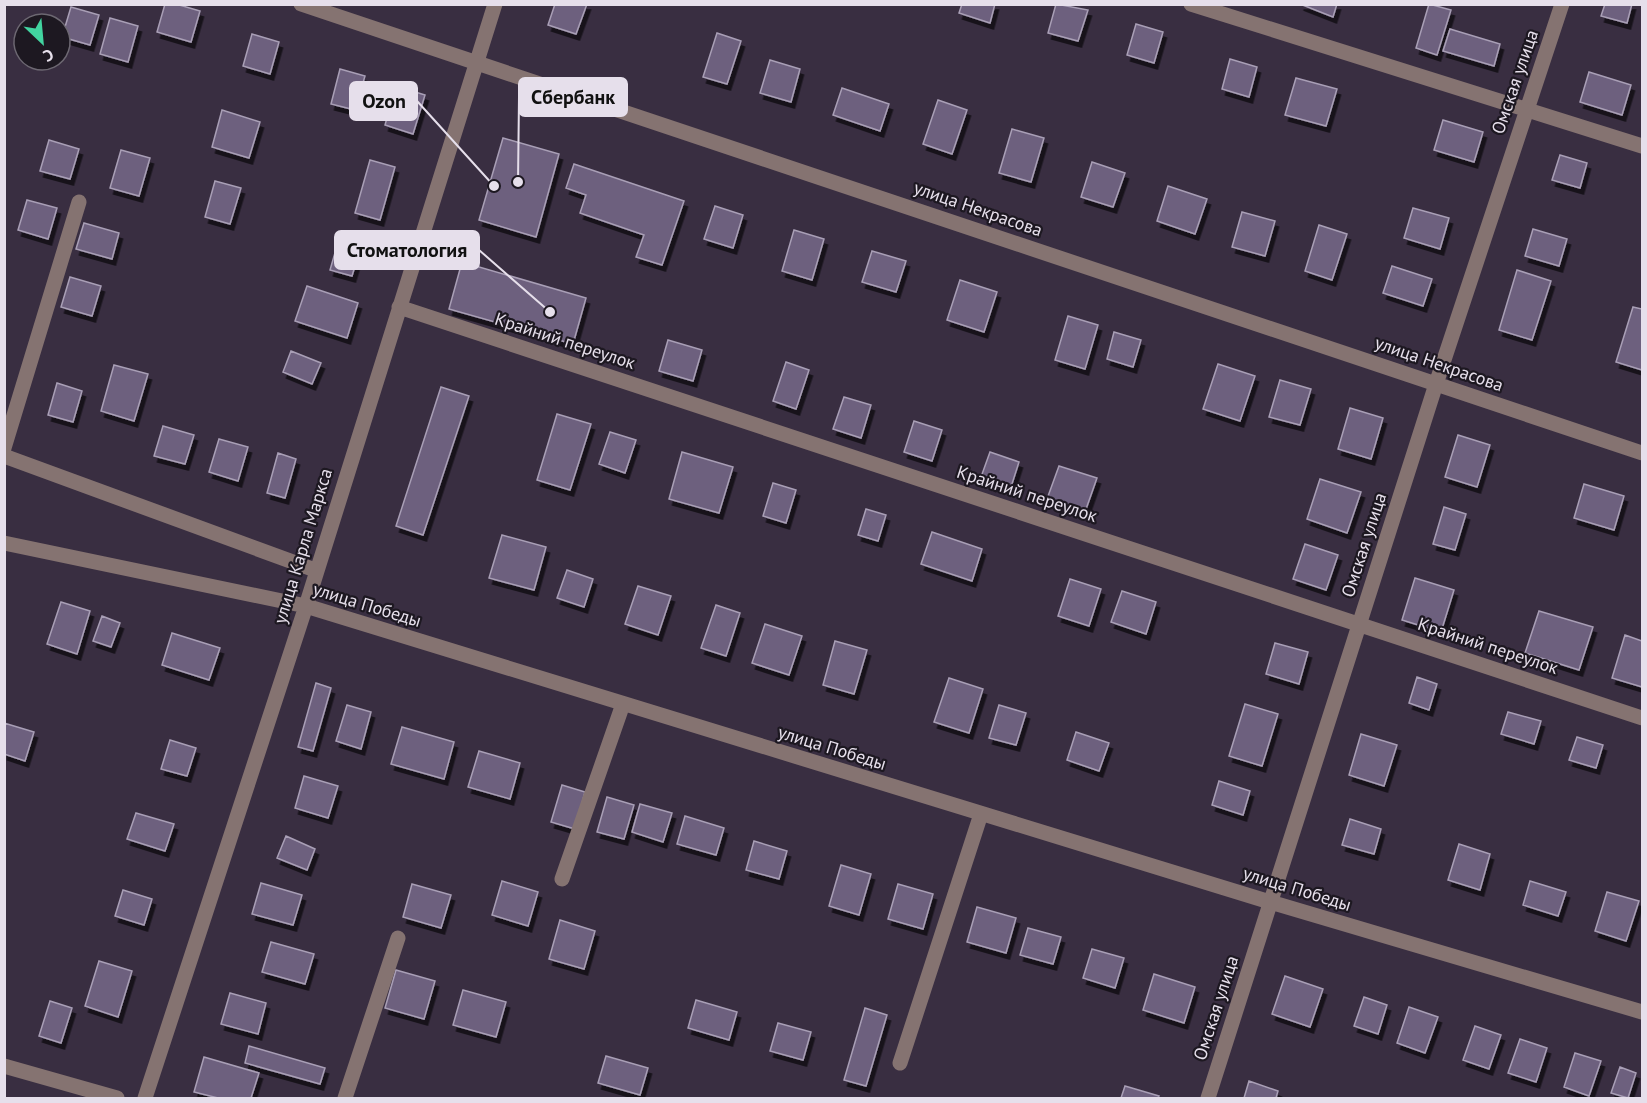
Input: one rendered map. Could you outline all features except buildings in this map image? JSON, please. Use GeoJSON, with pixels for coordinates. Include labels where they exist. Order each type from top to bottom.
{"type":"FeatureCollection","features":[{"type":"Feature","properties":{"kind":"street","name":"улица Некрасова"},"geometry":{"type":"LineString","coordinates":[[301,4],[477,61],[1642,453]]}},
{"type":"Feature","properties":{"kind":"street","name":"улица Карла Маркса"},"geometry":{"type":"LineString","coordinates":[[145,1098],[306,606],[315,570],[495,4]]}},
{"type":"Feature","properties":{"kind":"street"},"geometry":{"type":"LineString","coordinates":[[1191,4],[1642,146]]}},
{"type":"Feature","properties":{"kind":"street","name":"Омская улица"},"geometry":{"type":"LineString","coordinates":[[1208,1098],[1436,384],[1562,4]]}},
{"type":"Feature","properties":{"kind":"street"},"geometry":{"type":"LineString","coordinates":[[4,448],[79,202]]}},
{"type":"Feature","properties":{"kind":"street","name":"Крайний переулок"},"geometry":{"type":"LineString","coordinates":[[399,307],[1642,718]]}},
{"type":"Feature","properties":{"kind":"street"},"geometry":{"type":"LineString","coordinates":[[4,456],[315,570]]}},
{"type":"Feature","properties":{"kind":"street","name":"улица Победы"},"geometry":{"type":"LineString","coordinates":[[4,543],[306,606],[1270,902],[1642,1012]]}},
{"type":"Feature","properties":{"kind":"street"},"geometry":{"type":"LineString","coordinates":[[561,879],[623,704]]}},
{"type":"Feature","properties":{"kind":"street"},"geometry":{"type":"LineString","coordinates":[[900,1063],[981,814]]}},
{"type":"Feature","properties":{"kind":"street"},"geometry":{"type":"LineString","coordinates":[[345,1098],[398,938]]}},
{"type":"Feature","properties":{"kind":"street"},"geometry":{"type":"LineString","coordinates":[[4,1066],[117,1098]]}},
{"type":"Feature","properties":{"kind":"place","name":"Сбербанк"},"geometry":{"type":"Point","coordinates":[518,182]}},
{"type":"Feature","properties":{"kind":"place","name":"Ozon"},"geometry":{"type":"Point","coordinates":[494,186]}},
{"type":"Feature","properties":{"kind":"place","name":"Стоматология"},"geometry":{"type":"Point","coordinates":[550,312]}}]}
